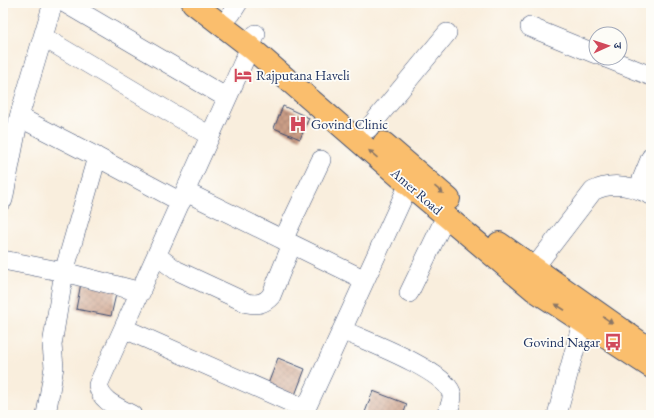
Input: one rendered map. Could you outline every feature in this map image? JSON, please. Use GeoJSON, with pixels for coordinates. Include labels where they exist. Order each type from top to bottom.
{"type":"FeatureCollection","features":[{"type":"Feature","properties":{"kind":"main road","name":"Amer Road"},"geometry":{"type":"LineString","coordinates":[[193,3],[253,40],[368,129],[446,216],[534,290],[585,313],[651,350]]}},
{"type":"Feature","properties":{"kind":"main road","name":"Amer Road"},"geometry":{"type":"LineString","coordinates":[[228,7],[253,40],[412,178],[534,268],[585,313],[651,367]]}},
{"type":"Feature","properties":{"kind":"street"},"geometry":{"type":"LineString","coordinates":[[3,200],[19,117],[53,3]]}},
{"type":"Feature","properties":{"kind":"street"},"geometry":{"type":"LineString","coordinates":[[65,3],[227,98]]}},
{"type":"Feature","properties":{"kind":"street"},"geometry":{"type":"LineString","coordinates":[[530,27],[588,51]]}},
{"type":"Feature","properties":{"kind":"street"},"geometry":{"type":"LineString","coordinates":[[368,129],[446,33]]}},
{"type":"Feature","properties":{"kind":"street"},"geometry":{"type":"LineString","coordinates":[[43,37],[210,136]]}},
{"type":"Feature","properties":{"kind":"street"},"geometry":{"type":"LineString","coordinates":[[132,415],[105,400],[99,393],[98,385],[253,40]]}},
{"type":"Feature","properties":{"kind":"street"},"geometry":{"type":"LineString","coordinates":[[626,66],[651,76]]}},
{"type":"Feature","properties":{"kind":"street"},"geometry":{"type":"LineString","coordinates":[[19,117],[97,157],[183,197],[288,242],[365,280]]}},
{"type":"Feature","properties":{"kind":"street"},"geometry":{"type":"LineString","coordinates":[[534,268],[593,190],[603,186],[621,186],[644,192],[651,156]]}},
{"type":"Feature","properties":{"kind":"street"},"geometry":{"type":"LineString","coordinates":[[46,415],[54,367],[52,345],[64,272],[97,157]]}},
{"type":"Feature","properties":{"kind":"street"},"geometry":{"type":"LineString","coordinates":[[157,256],[176,270],[247,303],[257,304],[266,302],[271,296],[288,242],[320,160]]}},
{"type":"Feature","properties":{"kind":"street"},"geometry":{"type":"LineString","coordinates":[[124,328],[305,412],[412,178]]}},
{"type":"Feature","properties":{"kind":"street"},"geometry":{"type":"LineString","coordinates":[[409,293],[446,216]]}},
{"type":"Feature","properties":{"kind":"street"},"geometry":{"type":"LineString","coordinates":[[3,260],[64,272],[141,292]]}},
{"type":"Feature","properties":{"kind":"street"},"geometry":{"type":"LineString","coordinates":[[557,415],[585,313]]}},
{"type":"Feature","properties":{"kind":"street"},"geometry":{"type":"LineString","coordinates":[[342,330],[425,368],[446,383],[452,393],[451,403],[446,415]]}},
{"type":"Feature","properties":{"kind":"building"},"geometry":{"type":"Polygon","coordinates":[[[283,106],[309,118],[300,139],[274,128],[283,106]]]}},
{"type":"Feature","properties":{"kind":"building"},"geometry":{"type":"Polygon","coordinates":[[[81,283],[117,290],[111,316],[76,309],[81,283]]]}},
{"type":"Feature","properties":{"kind":"building"},"geometry":{"type":"Polygon","coordinates":[[[278,358],[305,369],[295,395],[268,384],[278,358]]]}},
{"type":"Feature","properties":{"kind":"building"},"geometry":{"type":"Polygon","coordinates":[[[373,391],[407,404],[403,415],[364,415],[373,391]]]}},
{"type":"Feature","properties":{"kind":"place","name":"Rajputana Haveli"},"geometry":{"type":"Point","coordinates":[243,75]}},
{"type":"Feature","properties":{"kind":"place","name":"Govind Clinic"},"geometry":{"type":"Point","coordinates":[298,124]}},
{"type":"Feature","properties":{"kind":"place","name":"Govind Nagar"},"geometry":{"type":"Point","coordinates":[613,342]}}]}
